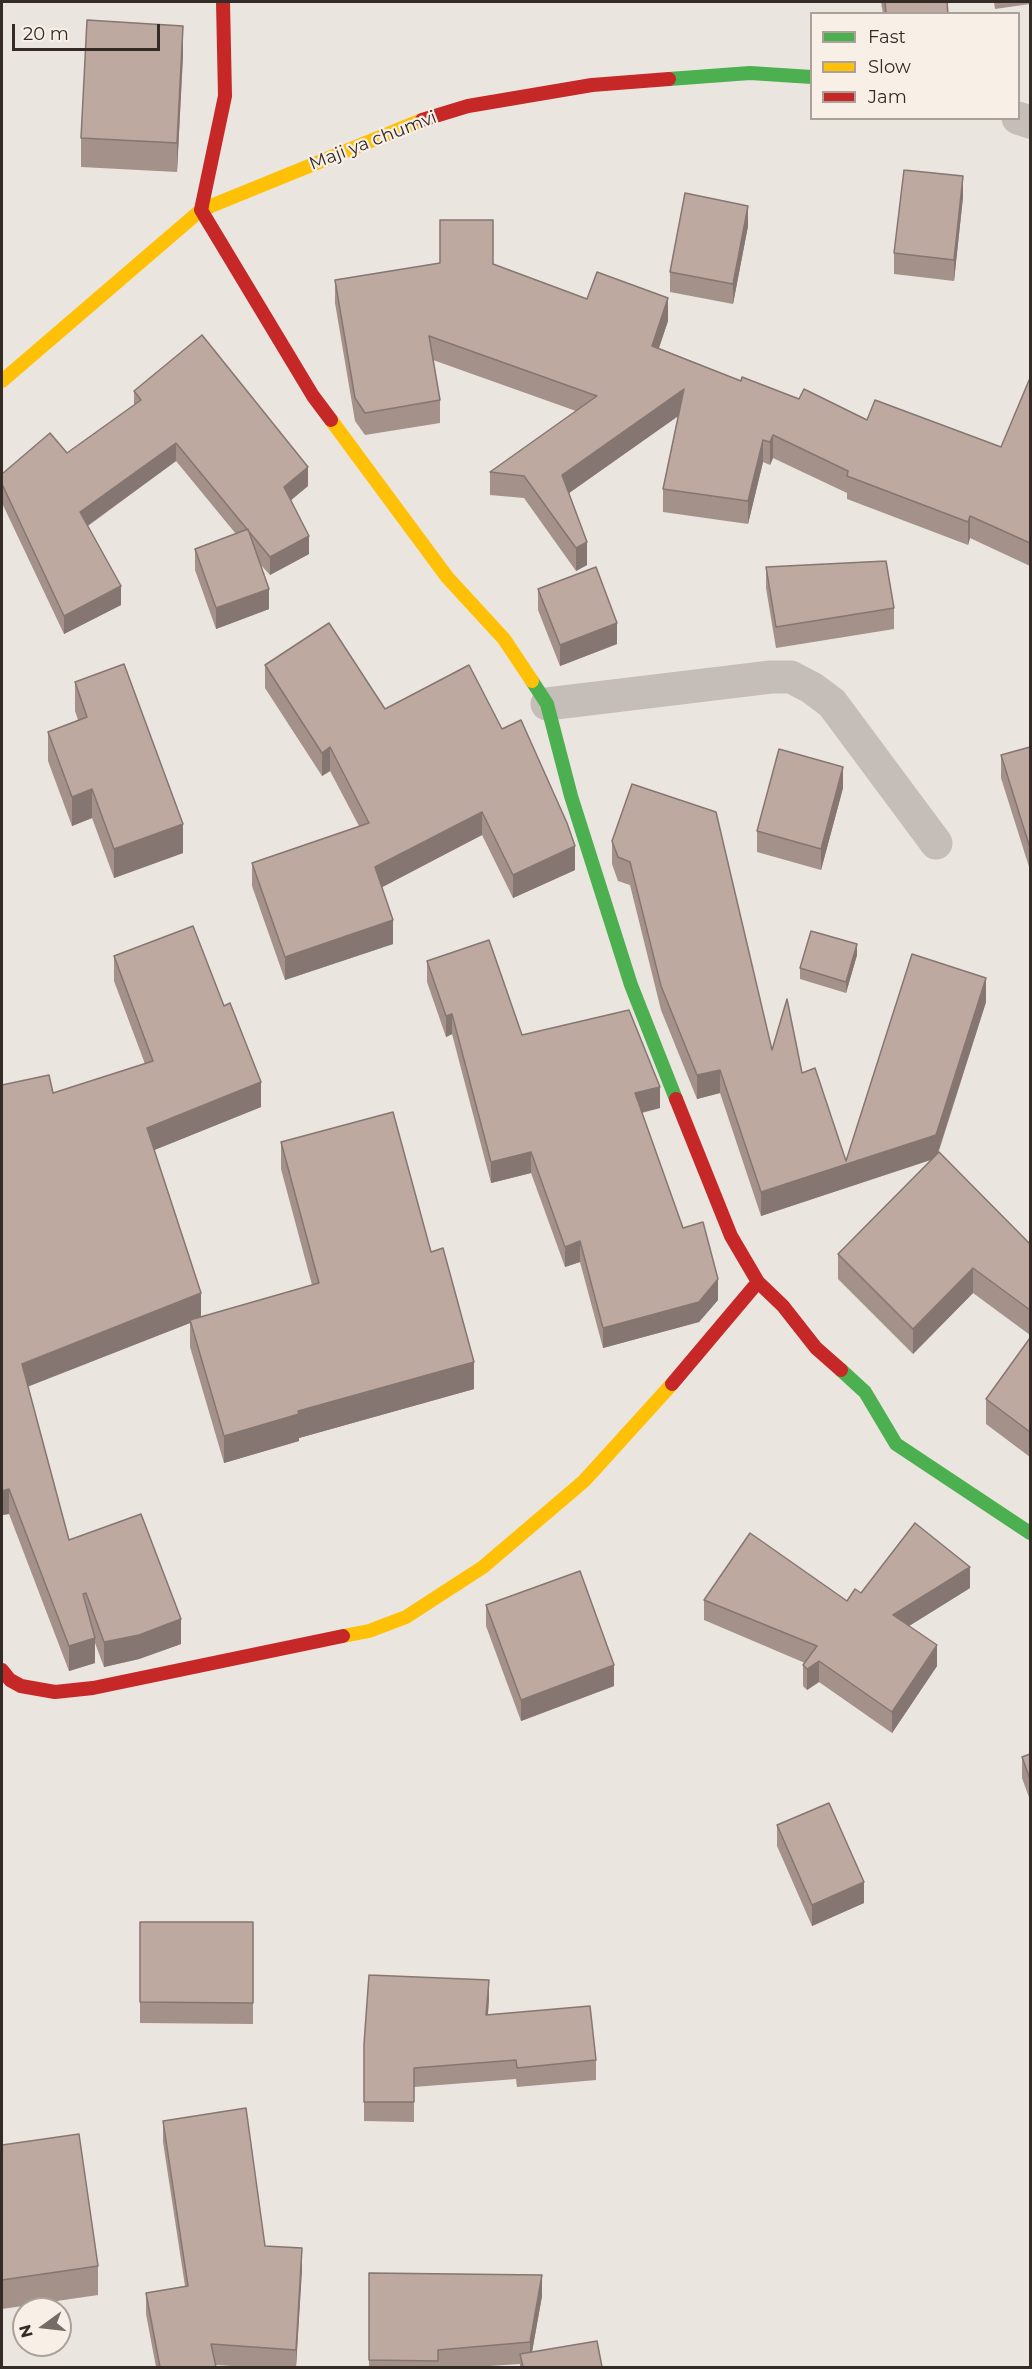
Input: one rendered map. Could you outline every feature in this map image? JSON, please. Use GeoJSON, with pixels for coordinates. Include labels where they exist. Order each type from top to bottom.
{"type":"FeatureCollection","features":[{"type":"Feature","properties":{"kind":"street"},"geometry":{"type":"LineString","coordinates":[[223,2],[225,96],[201,210],[314,396],[447,577],[504,639],[547,704],[572,796],[631,984],[731,1236],[758,1282],[783,1306],[816,1348],[865,1392],[896,1444],[1030,1533]]}},
{"type":"Feature","properties":{"kind":"street","name":"Maji ya chumvi"},"geometry":{"type":"LineString","coordinates":[[2,381],[201,210],[407,125],[468,106],[591,85],[750,73],[810,77]]}},
{"type":"Feature","properties":{"kind":"street"},"geometry":{"type":"LineString","coordinates":[[547,704],[771,677],[791,677],[832,703],[936,843]]}},
{"type":"Feature","properties":{"kind":"street"},"geometry":{"type":"LineString","coordinates":[[2,1670],[10,1680],[21,1686],[40,1691],[55,1692],[93,1688],[369,1631],[406,1617],[483,1567],[584,1481],[652,1408],[758,1282]]}},
{"type":"Feature","properties":{"kind":"building"},"geometry":{"type":"Polygon","coordinates":[[[885,2],[947,2],[948,12],[886,12],[885,2]]]}},
{"type":"Feature","properties":{"kind":"building"},"geometry":{"type":"Polygon","coordinates":[[[87,20],[183,26],[177,143],[81,138],[87,20]]]}},
{"type":"Feature","properties":{"kind":"building"},"geometry":{"type":"Polygon","coordinates":[[[904,170],[963,176],[954,260],[894,253],[904,170]]]}},
{"type":"Feature","properties":{"kind":"building"},"geometry":{"type":"Polygon","coordinates":[[[685,193],[748,206],[733,284],[670,272],[685,193]]]}},
{"type":"Feature","properties":{"kind":"building"},"geometry":{"type":"Polygon","coordinates":[[[440,220],[493,220],[493,264],[587,299],[597,272],[668,298],[652,346],[741,381],[742,377],[799,399],[804,389],[867,420],[875,400],[1001,447],[1030,378],[1030,543],[970,516],[968,522],[847,476],[848,471],[773,435],[770,442],[763,440],[748,501],[663,489],[684,389],[562,475],[587,542],[576,548],[524,476],[490,472],[597,396],[429,336],[440,400],[365,413],[355,398],[335,280],[440,263],[440,220]]]}},
{"type":"Feature","properties":{"kind":"building"},"geometry":{"type":"Polygon","coordinates":[[[202,335],[308,467],[284,487],[309,536],[270,557],[176,443],[80,512],[121,586],[64,616],[2,484],[2,474],[50,433],[67,453],[141,400],[134,391],[202,335]]]}},
{"type":"Feature","properties":{"kind":"building"},"geometry":{"type":"Polygon","coordinates":[[[248,529],[269,589],[216,608],[195,549],[248,529]]]}},
{"type":"Feature","properties":{"kind":"building"},"geometry":{"type":"Polygon","coordinates":[[[886,561],[894,608],[776,627],[766,567],[886,561]]]}},
{"type":"Feature","properties":{"kind":"building"},"geometry":{"type":"Polygon","coordinates":[[[596,567],[617,623],[560,645],[538,589],[596,567]]]}},
{"type":"Feature","properties":{"kind":"building"},"geometry":{"type":"Polygon","coordinates":[[[329,623],[385,709],[469,665],[502,729],[521,720],[575,846],[513,875],[482,812],[375,867],[393,920],[285,957],[252,863],[369,823],[330,747],[322,753],[265,665],[329,623]]]}},
{"type":"Feature","properties":{"kind":"building"},"geometry":{"type":"Polygon","coordinates":[[[124,664],[183,824],[114,849],[92,789],[72,797],[48,732],[87,717],[75,682],[124,664]]]}},
{"type":"Feature","properties":{"kind":"building"},"geometry":{"type":"Polygon","coordinates":[[[1030,747],[1030,848],[1001,755],[1030,747]]]}},
{"type":"Feature","properties":{"kind":"building"},"geometry":{"type":"Polygon","coordinates":[[[779,749],[843,767],[821,849],[757,831],[779,749]]]}},
{"type":"Feature","properties":{"kind":"building"},"geometry":{"type":"Polygon","coordinates":[[[632,784],[716,812],[772,1050],[787,999],[802,1073],[815,1068],[846,1161],[912,954],[986,978],[936,1135],[761,1192],[720,1070],[697,1075],[661,986],[630,862],[618,857],[612,841],[632,784]]]}},
{"type":"Feature","properties":{"kind":"building"},"geometry":{"type":"Polygon","coordinates":[[[193,926],[224,1006],[230,1003],[261,1082],[147,1128],[201,1293],[22,1364],[69,1540],[141,1514],[181,1619],[139,1635],[104,1642],[86,1593],[83,1594],[95,1638],[69,1646],[9,1489],[2,1491],[2,1085],[49,1075],[53,1093],[153,1061],[114,956],[193,926]]]}},
{"type":"Feature","properties":{"kind":"building"},"geometry":{"type":"Polygon","coordinates":[[[811,931],[857,944],[846,982],[800,968],[811,931]]]}},
{"type":"Feature","properties":{"kind":"building"},"geometry":{"type":"Polygon","coordinates":[[[489,940],[522,1035],[629,1010],[660,1087],[635,1093],[683,1228],[703,1222],[718,1279],[699,1302],[603,1328],[580,1241],[565,1247],[531,1152],[491,1162],[452,1014],[446,1016],[427,961],[489,940]]]}},
{"type":"Feature","properties":{"kind":"building"},"geometry":{"type":"Polygon","coordinates":[[[393,1112],[431,1252],[443,1248],[474,1362],[298,1411],[299,1414],[224,1436],[190,1320],[319,1283],[281,1142],[393,1112]]]}},
{"type":"Feature","properties":{"kind":"building"},"geometry":{"type":"Polygon","coordinates":[[[939,1152],[1030,1244],[1030,1310],[973,1268],[913,1329],[838,1254],[939,1152]]]}},
{"type":"Feature","properties":{"kind":"building"},"geometry":{"type":"Polygon","coordinates":[[[1030,1338],[1030,1432],[986,1399],[1030,1338]]]}},
{"type":"Feature","properties":{"kind":"building"},"geometry":{"type":"Polygon","coordinates":[[[915,1523],[970,1567],[893,1615],[937,1645],[892,1712],[819,1661],[807,1669],[803,1665],[817,1646],[704,1600],[750,1533],[847,1601],[855,1589],[861,1593],[915,1523]]]}},
{"type":"Feature","properties":{"kind":"building"},"geometry":{"type":"Polygon","coordinates":[[[580,1571],[614,1665],[521,1700],[486,1605],[580,1571]]]}},
{"type":"Feature","properties":{"kind":"building"},"geometry":{"type":"Polygon","coordinates":[[[1030,1754],[1030,1779],[1022,1757],[1030,1754]]]}},
{"type":"Feature","properties":{"kind":"building"},"geometry":{"type":"Polygon","coordinates":[[[829,1803],[864,1882],[812,1905],[777,1825],[829,1803]]]}},
{"type":"Feature","properties":{"kind":"building"},"geometry":{"type":"Polygon","coordinates":[[[140,1922],[253,1922],[253,2003],[140,2002],[140,1922]]]}},
{"type":"Feature","properties":{"kind":"building"},"geometry":{"type":"Polygon","coordinates":[[[369,1975],[489,1980],[486,2015],[590,2006],[596,2060],[517,2068],[516,2060],[414,2068],[414,2102],[364,2102],[364,2044],[369,1975]]]}},
{"type":"Feature","properties":{"kind":"building"},"geometry":{"type":"Polygon","coordinates":[[[246,2108],[265,2246],[302,2248],[296,2350],[211,2344],[216,2367],[160,2367],[146,2293],[188,2286],[163,2121],[246,2108]]]}},
{"type":"Feature","properties":{"kind":"building"},"geometry":{"type":"Polygon","coordinates":[[[79,2134],[98,2266],[2,2280],[2,2145],[79,2134]]]}},
{"type":"Feature","properties":{"kind":"building"},"geometry":{"type":"Polygon","coordinates":[[[369,2273],[542,2275],[530,2342],[438,2350],[438,2361],[369,2360],[369,2273]]]}},
{"type":"Feature","properties":{"kind":"building"},"geometry":{"type":"Polygon","coordinates":[[[597,2341],[602,2367],[523,2367],[520,2354],[597,2341]]]}},
{"type":"Feature","properties":{"kind":"traffic: fast"},"geometry":{"type":"LineString","coordinates":[[669,79],[750,73],[810,77]]}},
{"type":"Feature","properties":{"kind":"traffic: fast"},"geometry":{"type":"LineString","coordinates":[[532,681],[547,704],[571,796],[631,985],[676,1099]]}},
{"type":"Feature","properties":{"kind":"traffic: fast"},"geometry":{"type":"LineString","coordinates":[[841,1370],[865,1392],[896,1444],[1030,1533]]}},
{"type":"Feature","properties":{"kind":"traffic: slow"},"geometry":{"type":"LineString","coordinates":[[2,381],[201,210],[422,120]]}},
{"type":"Feature","properties":{"kind":"traffic: slow"},"geometry":{"type":"LineString","coordinates":[[331,420],[447,577],[504,639],[532,681]]}},
{"type":"Feature","properties":{"kind":"traffic: slow"},"geometry":{"type":"LineString","coordinates":[[343,1636],[369,1631],[406,1617],[483,1567],[584,1481],[672,1384]]}},
{"type":"Feature","properties":{"kind":"traffic: jam"},"geometry":{"type":"LineString","coordinates":[[223,2],[225,96],[201,210],[313,396],[331,420]]}},
{"type":"Feature","properties":{"kind":"traffic: jam"},"geometry":{"type":"LineString","coordinates":[[422,120],[468,106],[592,85],[669,79]]}},
{"type":"Feature","properties":{"kind":"traffic: jam"},"geometry":{"type":"LineString","coordinates":[[676,1099],[731,1236],[758,1282],[783,1306],[816,1348],[841,1370]]}},
{"type":"Feature","properties":{"kind":"traffic: jam"},"geometry":{"type":"LineString","coordinates":[[672,1384],[758,1282]]}},
{"type":"Feature","properties":{"kind":"traffic: jam"},"geometry":{"type":"LineString","coordinates":[[2,1670],[10,1680],[21,1686],[55,1692],[93,1688],[343,1636]]}}]}
